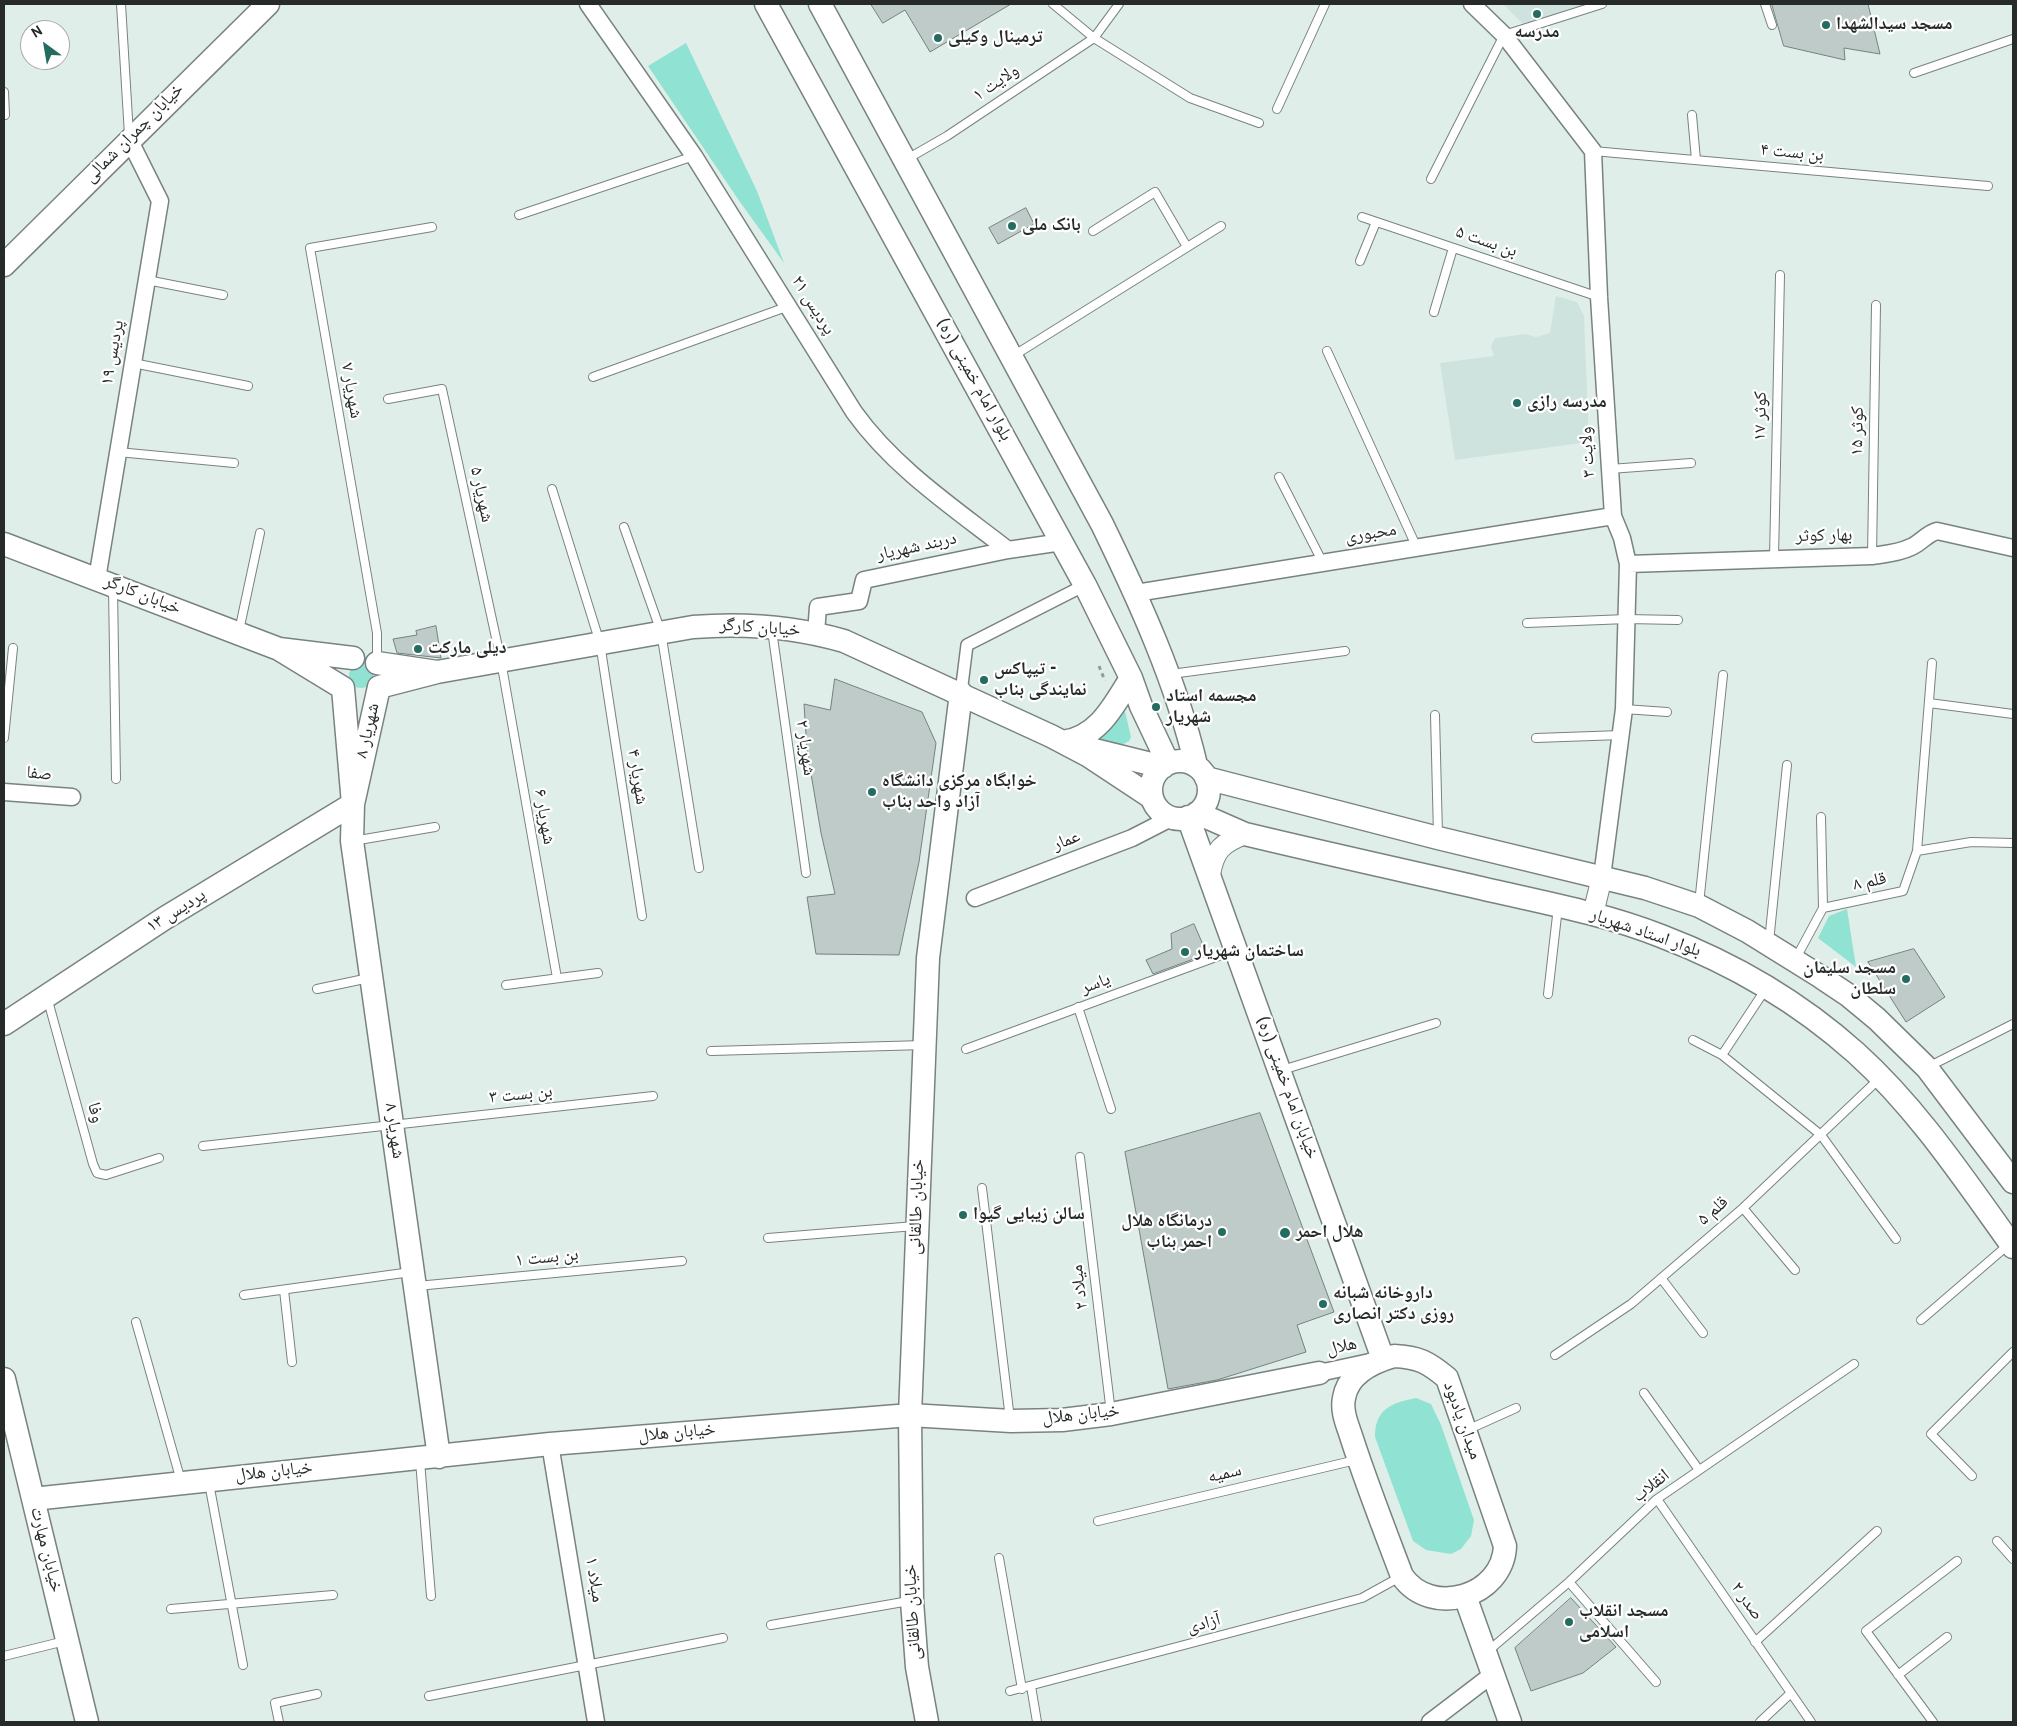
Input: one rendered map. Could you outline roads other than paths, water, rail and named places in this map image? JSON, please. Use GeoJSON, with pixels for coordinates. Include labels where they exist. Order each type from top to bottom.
{"type":"FeatureCollection","features":[{"type":"Feature","properties":{"kind":"main road","name":"خیابان چمران شمالی"},"geometry":{"type":"LineString","coordinates":[[4,265],[268,4]]}},
{"type":"Feature","properties":{"kind":"main road","name":"بلوار امام خمینی (ره)"},"geometry":{"type":"LineString","coordinates":[[766,4],[1086,585],[1131,678],[1165,765]]}},
{"type":"Feature","properties":{"kind":"main road"},"geometry":{"type":"LineString","coordinates":[[820,4],[1102,524],[1136,593],[1169,674],[1201,771],[1209,790],[1206,803],[1185,816],[1157,809],[1151,797],[1151,783],[1158,770],[1165,765],[1183,760],[1201,771],[1438,838],[1644,888],[1699,906],[1769,944],[1848,995],[1902,1042],[1927,1068],[2013,1182]]}},
{"type":"Feature","properties":{"kind":"main road","name":"خیابان کارگر"},"geometry":{"type":"LineString","coordinates":[[4,544],[279,649],[342,688]]}},
{"type":"Feature","properties":{"kind":"main road","name":"خیابان کارگر"},"geometry":{"type":"LineString","coordinates":[[379,687],[437,672],[661,632],[716,625],[772,628],[816,633],[844,641],[1063,742]]}},
{"type":"Feature","properties":{"kind":"main road","name":"خیابان کارگر"},"geometry":{"type":"LineString","coordinates":[[279,649],[353,658]]}},
{"type":"Feature","properties":{"kind":"main road"},"geometry":{"type":"LineString","coordinates":[[366,656],[377,663],[382,675],[379,687],[368,697],[354,697],[342,688],[340,682],[341,670],[347,660],[366,656]]}},
{"type":"Feature","properties":{"kind":"main road","name":"خیابان کارگر"},"geometry":{"type":"LineString","coordinates":[[377,663],[437,672]]}},
{"type":"Feature","properties":{"kind":"main road"},"geometry":{"type":"LineString","coordinates":[[1063,742],[1083,735],[1105,719],[1131,678]]}},
{"type":"Feature","properties":{"kind":"main road","name":"شهریار ۸"},"geometry":{"type":"LineString","coordinates":[[353,804],[379,687]]}},
{"type":"Feature","properties":{"kind":"main road","name":"شهریار ۸"},"geometry":{"type":"LineString","coordinates":[[342,688],[353,804],[352,841],[414,1279],[429,1458]]}},
{"type":"Feature","properties":{"kind":"main road","name":"خیابان طالقانی"},"geometry":{"type":"LineString","coordinates":[[927,1722],[917,1667],[912,1601],[910,1415],[928,958],[960,693]]}},
{"type":"Feature","properties":{"kind":"main road"},"geometry":{"type":"LineString","coordinates":[[1063,742],[1165,765]]}},
{"type":"Feature","properties":{"kind":"main road"},"geometry":{"type":"LineString","coordinates":[[1063,742],[1089,756],[1151,797]]}},
{"type":"Feature","properties":{"kind":"main road","name":"پردیس ۱۳"},"geometry":{"type":"LineString","coordinates":[[4,1024],[165,918],[353,804]]}},
{"type":"Feature","properties":{"kind":"main road","name":"بلوار استاد شهریار"},"geometry":{"type":"LineString","coordinates":[[1185,816],[1245,834],[1593,914],[1660,935],[1712,958],[1798,1005],[1858,1054],[1923,1123],[2012,1245]]}},
{"type":"Feature","properties":{"kind":"main road","name":"خیابان امام خمینی (ره)"},"geometry":{"type":"LineString","coordinates":[[1185,816],[1210,875],[1237,949],[1379,1360]]}},
{"type":"Feature","properties":{"kind":"main road","name":"میدان یادبود"},"geometry":{"type":"LineString","coordinates":[[1344,1398],[1343,1409],[1359,1459],[1406,1584],[1434,1598],[1453,1599],[1473,1594],[1489,1583],[1501,1567],[1505,1546],[1446,1378],[1432,1365],[1413,1357],[1394,1356],[1379,1360]]}},
{"type":"Feature","properties":{"kind":"main road"},"geometry":{"type":"LineString","coordinates":[[1344,1398],[1346,1388],[1358,1373],[1379,1360]]}},
{"type":"Feature","properties":{"kind":"main road","name":"خیابان هلال"},"geometry":{"type":"LineString","coordinates":[[33,1499],[550,1444],[910,1415],[1010,1421],[1062,1420],[1111,1414],[1319,1373]]}},
{"type":"Feature","properties":{"kind":"main road","name":"خیابان مهارت"},"geometry":{"type":"LineString","coordinates":[[4,1379],[87,1722]]}},
{"type":"Feature","properties":{"kind":"main road"},"geometry":{"type":"LineString","coordinates":[[1465,1596],[1510,1722]]}},
{"type":"Feature","properties":{"kind":"street","name":"پردیس ۲۱"},"geometry":{"type":"LineString","coordinates":[[588,4],[694,156],[854,412],[870,434],[902,466],[1008,550]]}},
{"type":"Feature","properties":{"kind":"street"},"geometry":{"type":"LineString","coordinates":[[1472,4],[1504,35],[1593,151]]}},
{"type":"Feature","properties":{"kind":"street","name":"پردیس ۱۹"},"geometry":{"type":"LineString","coordinates":[[105,582],[118,452],[160,200],[129,140]]}},
{"type":"Feature","properties":{"kind":"street","name":"ولایت ۳"},"geometry":{"type":"LineString","coordinates":[[1593,151],[1599,297],[1613,516],[1622,538],[1628,564],[1624,709],[1602,877]]}},
{"type":"Feature","properties":{"kind":"street","name":"محبوری"},"geometry":{"type":"LineString","coordinates":[[1136,593],[1613,516]]}},
{"type":"Feature","properties":{"kind":"street","name":"بهار کوثر"},"geometry":{"type":"LineString","coordinates":[[1628,564],[1872,556],[1903,550],[1913,546],[1929,533],[1937,531],[2012,545]]}},
{"type":"Feature","properties":{"kind":"street"},"geometry":{"type":"LineString","coordinates":[[1008,550],[1062,542]]}},
{"type":"Feature","properties":{"kind":"street","name":"دربند شهریار"},"geometry":{"type":"LineString","coordinates":[[816,633],[818,607],[859,601],[864,580],[1008,550]]}},
{"type":"Feature","properties":{"kind":"street"},"geometry":{"type":"LineString","coordinates":[[960,693],[967,645],[1086,585]]}},
{"type":"Feature","properties":{"kind":"street","name":"صفا"},"geometry":{"type":"LineString","coordinates":[[4,792],[72,797]]}},
{"type":"Feature","properties":{"kind":"street","name":"عمار"},"geometry":{"type":"LineString","coordinates":[[975,898],[1185,816]]}},
{"type":"Feature","properties":{"kind":"street"},"geometry":{"type":"LineString","coordinates":[[1210,875],[1213,858],[1218,849],[1245,834]]}},
{"type":"Feature","properties":{"kind":"street"},"geometry":{"type":"LineString","coordinates":[[1593,914],[1602,877]]}},
{"type":"Feature","properties":{"kind":"street","name":"هلال"},"geometry":{"type":"LineString","coordinates":[[1319,1373],[1379,1360]]}},
{"type":"Feature","properties":{"kind":"street"},"geometry":{"type":"LineString","coordinates":[[1319,1373],[1337,1387],[1344,1398]]}},
{"type":"Feature","properties":{"kind":"street","name":"میلاد ۱"},"geometry":{"type":"LineString","coordinates":[[550,1444],[596,1722]]}},
{"type":"Feature","properties":{"kind":"street"},"geometry":{"type":"LineString","coordinates":[[1430,1722],[1489,1664]]}},
{"type":"Feature","properties":{"kind":"lane"},"geometry":{"type":"LineString","coordinates":[[121,4],[129,140]]}},
{"type":"Feature","properties":{"kind":"lane"},"geometry":{"type":"LineString","coordinates":[[1053,4],[1094,38],[1190,98],[1259,123]]}},
{"type":"Feature","properties":{"kind":"lane","name":"ولایت ۱"},"geometry":{"type":"LineString","coordinates":[[905,160],[947,136],[1094,38],[1119,4]]}},
{"type":"Feature","properties":{"kind":"lane"},"geometry":{"type":"LineString","coordinates":[[1276,109],[1325,4]]}},
{"type":"Feature","properties":{"kind":"lane"},"geometry":{"type":"LineString","coordinates":[[1431,179],[1504,35],[1602,4]]}},
{"type":"Feature","properties":{"kind":"lane"},"geometry":{"type":"LineString","coordinates":[[1764,4],[1772,25]]}},
{"type":"Feature","properties":{"kind":"lane"},"geometry":{"type":"LineString","coordinates":[[1914,73],[2013,39]]}},
{"type":"Feature","properties":{"kind":"lane"},"geometry":{"type":"LineString","coordinates":[[4,92],[5,115]]}},
{"type":"Feature","properties":{"kind":"lane"},"geometry":{"type":"LineString","coordinates":[[1692,115],[1696,160]]}},
{"type":"Feature","properties":{"kind":"lane","name":"بن بست ۴"},"geometry":{"type":"LineString","coordinates":[[1593,151],[1988,186]]}},
{"type":"Feature","properties":{"kind":"lane"},"geometry":{"type":"LineString","coordinates":[[518,215],[694,156]]}},
{"type":"Feature","properties":{"kind":"lane"},"geometry":{"type":"LineString","coordinates":[[1092,231],[1155,192],[1187,247]]}},
{"type":"Feature","properties":{"kind":"lane","name":"بن بست ۵"},"geometry":{"type":"LineString","coordinates":[[1362,217],[1599,297]]}},
{"type":"Feature","properties":{"kind":"lane"},"geometry":{"type":"LineString","coordinates":[[1360,261],[1376,222]]}},
{"type":"Feature","properties":{"kind":"lane","name":"شهریار ۷"},"geometry":{"type":"LineString","coordinates":[[377,663],[377,632],[310,248],[432,226]]}},
{"type":"Feature","properties":{"kind":"lane"},"geometry":{"type":"LineString","coordinates":[[1012,357],[1221,226]]}},
{"type":"Feature","properties":{"kind":"lane"},"geometry":{"type":"LineString","coordinates":[[1434,312],[1452,248]]}},
{"type":"Feature","properties":{"kind":"lane","name":"کوثر ۱۷"},"geometry":{"type":"LineString","coordinates":[[1774,558],[1780,275]]}},
{"type":"Feature","properties":{"kind":"lane"},"geometry":{"type":"LineString","coordinates":[[147,280],[223,295]]}},
{"type":"Feature","properties":{"kind":"lane","name":"کوثر ۱۵"},"geometry":{"type":"LineString","coordinates":[[1872,556],[1876,305]]}},
{"type":"Feature","properties":{"kind":"lane"},"geometry":{"type":"LineString","coordinates":[[592,377],[789,306]]}},
{"type":"Feature","properties":{"kind":"lane"},"geometry":{"type":"LineString","coordinates":[[1327,351],[1417,548]]}},
{"type":"Feature","properties":{"kind":"lane"},"geometry":{"type":"LineString","coordinates":[[133,363],[248,386]]}},
{"type":"Feature","properties":{"kind":"lane","name":"شهریار ۵"},"geometry":{"type":"LineString","coordinates":[[388,399],[442,389],[501,661]]}},
{"type":"Feature","properties":{"kind":"lane"},"geometry":{"type":"LineString","coordinates":[[118,452],[234,463]]}},
{"type":"Feature","properties":{"kind":"lane"},"geometry":{"type":"LineString","coordinates":[[1610,469],[1691,463]]}},
{"type":"Feature","properties":{"kind":"lane"},"geometry":{"type":"LineString","coordinates":[[1279,477],[1323,563]]}},
{"type":"Feature","properties":{"kind":"lane","name":"شهریار ۴"},"geometry":{"type":"LineString","coordinates":[[552,489],[600,643],[642,916]]}},
{"type":"Feature","properties":{"kind":"lane"},"geometry":{"type":"LineString","coordinates":[[624,526],[661,632],[699,868]]}},
{"type":"Feature","properties":{"kind":"lane"},"geometry":{"type":"LineString","coordinates":[[239,633],[260,533]]}},
{"type":"Feature","properties":{"kind":"lane"},"geometry":{"type":"LineString","coordinates":[[105,582],[116,779]]}},
{"type":"Feature","properties":{"kind":"lane"},"geometry":{"type":"LineString","coordinates":[[1527,623],[1627,619],[1678,620]]}},
{"type":"Feature","properties":{"kind":"lane","name":"شهریار ۲"},"geometry":{"type":"LineString","coordinates":[[772,628],[806,874]]}},
{"type":"Feature","properties":{"kind":"lane"},"geometry":{"type":"LineString","coordinates":[[4,738],[13,648]]}},
{"type":"Feature","properties":{"kind":"lane"},"geometry":{"type":"LineString","coordinates":[[1169,674],[1345,651]]}},
{"type":"Feature","properties":{"kind":"lane","name":"شهریار ۶"},"geometry":{"type":"LineString","coordinates":[[501,661],[557,978]]}},
{"type":"Feature","properties":{"kind":"lane"},"geometry":{"type":"LineString","coordinates":[[1932,663],[1917,851],[1971,842],[2013,842]]}},
{"type":"Feature","properties":{"kind":"lane"},"geometry":{"type":"LineString","coordinates":[[1699,906],[1723,675]]}},
{"type":"Feature","properties":{"kind":"lane"},"geometry":{"type":"LineString","coordinates":[[1929,703],[2013,714]]}},
{"type":"Feature","properties":{"kind":"lane"},"geometry":{"type":"LineString","coordinates":[[1624,709],[1667,712]]}},
{"type":"Feature","properties":{"kind":"lane"},"geometry":{"type":"LineString","coordinates":[[1435,715],[1438,838]]}},
{"type":"Feature","properties":{"kind":"lane"},"geometry":{"type":"LineString","coordinates":[[1536,738],[1621,735]]}},
{"type":"Feature","properties":{"kind":"lane"},"geometry":{"type":"LineString","coordinates":[[1769,944],[1787,765]]}},
{"type":"Feature","properties":{"kind":"lane"},"geometry":{"type":"LineString","coordinates":[[1795,960],[1823,908],[1820,817]]}},
{"type":"Feature","properties":{"kind":"lane"},"geometry":{"type":"LineString","coordinates":[[352,841],[435,827]]}},
{"type":"Feature","properties":{"kind":"lane","name":"قلم ۸"},"geometry":{"type":"LineString","coordinates":[[1823,908],[1903,891],[1917,851]]}},
{"type":"Feature","properties":{"kind":"lane"},"geometry":{"type":"LineString","coordinates":[[1548,994],[1558,906]]}},
{"type":"Feature","properties":{"kind":"lane","name":"یاسر"},"geometry":{"type":"LineString","coordinates":[[966,1049],[1237,949]]}},
{"type":"Feature","properties":{"kind":"lane"},"geometry":{"type":"LineString","coordinates":[[506,985],[598,973]]}},
{"type":"Feature","properties":{"kind":"lane"},"geometry":{"type":"LineString","coordinates":[[318,989],[371,977]]}},
{"type":"Feature","properties":{"kind":"lane"},"geometry":{"type":"LineString","coordinates":[[1722,1055],[1767,988]]}},
{"type":"Feature","properties":{"kind":"lane","name":"وفا"},"geometry":{"type":"LineString","coordinates":[[47,996],[97,1173],[106,1175],[159,1158]]}},
{"type":"Feature","properties":{"kind":"lane"},"geometry":{"type":"LineString","coordinates":[[1078,1007],[1111,1109]]}},
{"type":"Feature","properties":{"kind":"lane"},"geometry":{"type":"LineString","coordinates":[[1280,1070],[1436,1023]]}},
{"type":"Feature","properties":{"kind":"lane"},"geometry":{"type":"LineString","coordinates":[[1927,1068],[2013,1024]]}},
{"type":"Feature","properties":{"kind":"lane"},"geometry":{"type":"LineString","coordinates":[[1693,1040],[1722,1055],[1821,1135],[1896,1239]]}},
{"type":"Feature","properties":{"kind":"lane"},"geometry":{"type":"LineString","coordinates":[[711,1051],[925,1045]]}},
{"type":"Feature","properties":{"kind":"lane","name":"قلم ۵"},"geometry":{"type":"LineString","coordinates":[[1554,1355],[1631,1304],[1743,1208],[1881,1077]]}},
{"type":"Feature","properties":{"kind":"lane","name":"بن بست ۳"},"geometry":{"type":"LineString","coordinates":[[392,1125],[653,1096]]}},
{"type":"Feature","properties":{"kind":"lane"},"geometry":{"type":"LineString","coordinates":[[204,1146],[392,1125]]}},
{"type":"Feature","properties":{"kind":"lane","name":"میلاد ۲"},"geometry":{"type":"LineString","coordinates":[[1080,1157],[1111,1414]]}},
{"type":"Feature","properties":{"kind":"lane"},"geometry":{"type":"LineString","coordinates":[[982,1188],[1010,1421]]}},
{"type":"Feature","properties":{"kind":"lane"},"geometry":{"type":"LineString","coordinates":[[1743,1208],[1795,1270]]}},
{"type":"Feature","properties":{"kind":"lane"},"geometry":{"type":"LineString","coordinates":[[768,1238],[917,1226]]}},
{"type":"Feature","properties":{"kind":"lane"},"geometry":{"type":"LineString","coordinates":[[1920,1320],[2012,1245]]}},
{"type":"Feature","properties":{"kind":"lane","name":"بن بست ۱"},"geometry":{"type":"LineString","coordinates":[[244,1295],[414,1279],[682,1261]]}},
{"type":"Feature","properties":{"kind":"lane"},"geometry":{"type":"LineString","coordinates":[[1661,1278],[1703,1333]]}},
{"type":"Feature","properties":{"kind":"lane"},"geometry":{"type":"LineString","coordinates":[[284,1290],[292,1362]]}},
{"type":"Feature","properties":{"kind":"lane"},"geometry":{"type":"LineString","coordinates":[[136,1322],[182,1482]]}},
{"type":"Feature","properties":{"kind":"lane"},"geometry":{"type":"LineString","coordinates":[[1972,1476],[1931,1434],[2013,1352]]}},
{"type":"Feature","properties":{"kind":"lane","name":"انقلاب"},"geometry":{"type":"LineString","coordinates":[[1489,1664],[1569,1582],[1657,1499],[1854,1364]]}},
{"type":"Feature","properties":{"kind":"lane"},"geometry":{"type":"LineString","coordinates":[[1644,1393],[1699,1470]]}},
{"type":"Feature","properties":{"kind":"lane"},"geometry":{"type":"LineString","coordinates":[[1465,1431],[1516,1408]]}},
{"type":"Feature","properties":{"kind":"lane"},"geometry":{"type":"LineString","coordinates":[[429,1458],[431,1596]]}},
{"type":"Feature","properties":{"kind":"lane","name":"سمیه"},"geometry":{"type":"LineString","coordinates":[[1098,1521],[1359,1459]]}},
{"type":"Feature","properties":{"kind":"lane"},"geometry":{"type":"LineString","coordinates":[[208,1480],[243,1665]]}},
{"type":"Feature","properties":{"kind":"lane","name":"صدر ۲"},"geometry":{"type":"LineString","coordinates":[[1657,1499],[1811,1722]]}},
{"type":"Feature","properties":{"kind":"lane"},"geometry":{"type":"LineString","coordinates":[[1755,1642],[1877,1531]]}},
{"type":"Feature","properties":{"kind":"lane"},"geometry":{"type":"LineString","coordinates":[[1997,1541],[2013,1559]]}},
{"type":"Feature","properties":{"kind":"lane"},"geometry":{"type":"LineString","coordinates":[[999,1558],[1022,1689]]}},
{"type":"Feature","properties":{"kind":"lane"},"geometry":{"type":"LineString","coordinates":[[1933,1722],[1866,1631],[1957,1561]]}},
{"type":"Feature","properties":{"kind":"lane","name":"آزادی"},"geometry":{"type":"LineString","coordinates":[[1010,1691],[1362,1598],[1402,1576]]}},
{"type":"Feature","properties":{"kind":"lane"},"geometry":{"type":"LineString","coordinates":[[1569,1582],[1656,1682]]}},
{"type":"Feature","properties":{"kind":"lane"},"geometry":{"type":"LineString","coordinates":[[171,1609],[333,1594]]}},
{"type":"Feature","properties":{"kind":"lane"},"geometry":{"type":"LineString","coordinates":[[771,1625],[912,1601]]}},
{"type":"Feature","properties":{"kind":"lane"},"geometry":{"type":"LineString","coordinates":[[1898,1674],[1947,1637]]}},
{"type":"Feature","properties":{"kind":"lane"},"geometry":{"type":"LineString","coordinates":[[430,1696],[723,1638]]}},
{"type":"Feature","properties":{"kind":"lane"},"geometry":{"type":"LineString","coordinates":[[4,1656],[67,1640]]}},
{"type":"Feature","properties":{"kind":"lane"},"geometry":{"type":"LineString","coordinates":[[1031,1686],[1037,1722]]}},
{"type":"Feature","properties":{"kind":"lane"},"geometry":{"type":"LineString","coordinates":[[1760,1722],[1790,1693]]}},
{"type":"Feature","properties":{"kind":"lane"},"geometry":{"type":"LineString","coordinates":[[279,1722],[275,1703],[317,1694]]}},
{"type":"Feature","properties":{"kind":"place","name":"مدرسه"},"geometry":{"type":"Point","coordinates":[1537,14]}},
{"type":"Feature","properties":{"kind":"place","name":"مسجد سیدالشهدا"},"geometry":{"type":"Point","coordinates":[1826,25]}},
{"type":"Feature","properties":{"kind":"place","name":"ترمینال وکیلی"},"geometry":{"type":"Point","coordinates":[938,38]}},
{"type":"Feature","properties":{"kind":"place","name":"بانک ملی"},"geometry":{"type":"Point","coordinates":[1012,226]}},
{"type":"Feature","properties":{"kind":"place","name":"مدرسه رازی"},"geometry":{"type":"Point","coordinates":[1517,403]}},
{"type":"Feature","properties":{"kind":"place","name":"دیلی مارکت"},"geometry":{"type":"Point","coordinates":[418,649]}},
{"type":"Feature","properties":{"kind":"place","name":"تیپاکس - نمایندگی بناب"},"geometry":{"type":"Point","coordinates":[984,680]}},
{"type":"Feature","properties":{"kind":"place","name":"مجسمه استاد شهریار"},"geometry":{"type":"Point","coordinates":[1156,707]}},
{"type":"Feature","properties":{"kind":"place","name":"خوابگاه مرکزی دانشگاه آزاد واحد بناب"},"geometry":{"type":"Point","coordinates":[872,792]}},
{"type":"Feature","properties":{"kind":"place","name":"ساختمان شهریار"},"geometry":{"type":"Point","coordinates":[1185,952]}},
{"type":"Feature","properties":{"kind":"place","name":"مسجد سلیمان سلطان"},"geometry":{"type":"Point","coordinates":[1906,979]}},
{"type":"Feature","properties":{"kind":"place","name":"سالن زیبایی گیوا"},"geometry":{"type":"Point","coordinates":[963,1215]}},
{"type":"Feature","properties":{"kind":"place","name":"درمانگاه هلال احمر بناب"},"geometry":{"type":"Point","coordinates":[1222,1232]}},
{"type":"Feature","properties":{"kind":"place","name":"هلال احمر"},"geometry":{"type":"Point","coordinates":[1285,1233]}},
{"type":"Feature","properties":{"kind":"place","name":"داروخانه شبانه روزی دکتر انصاری"},"geometry":{"type":"Point","coordinates":[1323,1304]}},
{"type":"Feature","properties":{"kind":"place","name":"مسجد انقلاب اسلامی"},"geometry":{"type":"Point","coordinates":[1569,1622]}}]}
